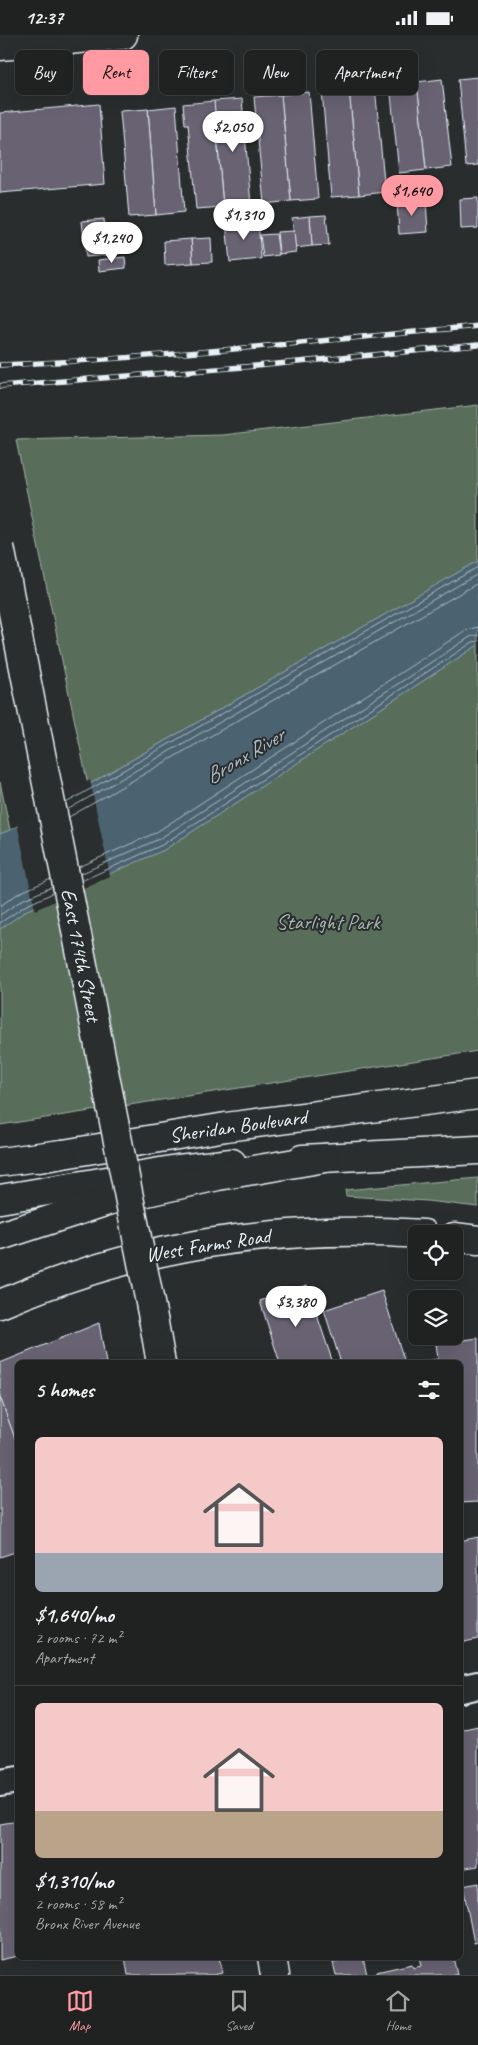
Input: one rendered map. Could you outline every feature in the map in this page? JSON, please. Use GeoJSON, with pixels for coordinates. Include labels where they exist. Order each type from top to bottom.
{"type":"FeatureCollection","features":[{"type":"Feature","properties":{"kind":"main road"},"geometry":{"type":"LineString","coordinates":[[0,46],[123,35]]}},
{"type":"Feature","properties":{"kind":"main road","name":"East 174th Street"},"geometry":{"type":"LineString","coordinates":[[0,547],[160,1360]]}},
{"type":"Feature","properties":{"kind":"main road","name":"Sheridan Boulevard"},"geometry":{"type":"LineString","coordinates":[[0,1164],[226,1127],[478,1094]]}},
{"type":"Feature","properties":{"kind":"main road","name":"Sheridan Boulevard"},"geometry":{"type":"LineString","coordinates":[[0,1199],[215,1165],[478,1150]]}},
{"type":"Feature","properties":{"kind":"main road"},"geometry":{"type":"LineString","coordinates":[[0,1237],[112,1200],[218,1176],[325,1158]]}},
{"type":"Feature","properties":{"kind":"main road","name":"West Farms Road"},"geometry":{"type":"LineString","coordinates":[[0,1303],[113,1263],[230,1239],[266,1234],[330,1231],[369,1230],[408,1233]]}},
{"type":"Feature","properties":{"kind":"main road"},"geometry":{"type":"LineString","coordinates":[[463,1238],[478,1239]]}},
{"type":"Feature","properties":{"kind":"main road"},"geometry":{"type":"LineString","coordinates":[[272,1960],[275,1975]]}},
{"type":"Feature","properties":{"kind":"street"},"geometry":{"type":"LineString","coordinates":[[463,1688],[478,1685]]}},
{"type":"Feature","properties":{"kind":"street"},"geometry":{"type":"LineString","coordinates":[[0,1783],[15,1780]]}},
{"type":"Feature","properties":{"kind":"green space"},"geometry":{"type":"Polygon","coordinates":[[[478,405],[478,561],[88,785],[16,440],[223,435],[478,405]]]}},
{"type":"Feature","properties":{"kind":"green space","name":"Starlight Park"},"geometry":{"type":"Polygon","coordinates":[[[478,645],[478,1051],[0,1125],[0,929],[27,910],[164,850],[478,645]]]}},
{"type":"Feature","properties":{"kind":"green space"},"geometry":{"type":"Polygon","coordinates":[[[0,782],[10,830],[0,834],[0,782]]]}},
{"type":"Feature","properties":{"kind":"green space"},"geometry":{"type":"Polygon","coordinates":[[[478,1178],[478,1207],[427,1201],[346,1196],[345,1190],[478,1178]]]}},
{"type":"Feature","properties":{"kind":"water","name":"Bronx River"},"geometry":{"type":"Polygon","coordinates":[[[478,561],[478,645],[164,850],[27,910],[0,929],[0,834],[478,561]]]}},
{"type":"Feature","properties":{"kind":"pier"},"geometry":{"type":"Polygon","coordinates":[[[90,780],[110,876],[35,910],[17,823],[90,780]]]}},
{"type":"Feature","properties":{"kind":"building"},"geometry":{"type":"Polygon","coordinates":[[[478,77],[478,165],[466,166],[458,79],[478,77]]]}},
{"type":"Feature","properties":{"kind":"building"},"geometry":{"type":"Polygon","coordinates":[[[442,79],[452,167],[426,170],[418,82],[442,79]]]}},
{"type":"Feature","properties":{"kind":"building"},"geometry":{"type":"Polygon","coordinates":[[[306,92],[309,92],[318,199],[291,201],[281,95],[306,95],[306,92]]]}},
{"type":"Feature","properties":{"kind":"building"},"geometry":{"type":"Polygon","coordinates":[[[418,92],[426,170],[399,173],[391,95],[418,95],[418,92]]]}},
{"type":"Feature","properties":{"kind":"building"},"geometry":{"type":"Polygon","coordinates":[[[281,95],[291,201],[264,204],[254,97],[281,95]]]}},
{"type":"Feature","properties":{"kind":"building"},"geometry":{"type":"Polygon","coordinates":[[[322,95],[350,95],[359,195],[331,197],[322,95]]]}},
{"type":"Feature","properties":{"kind":"building"},"geometry":{"type":"Polygon","coordinates":[[[350,95],[376,95],[385,192],[359,195],[350,95]]]}},
{"type":"Feature","properties":{"kind":"building"},"geometry":{"type":"Polygon","coordinates":[[[242,99],[251,205],[223,207],[214,101],[242,99]]]}},
{"type":"Feature","properties":{"kind":"building"},"geometry":{"type":"Polygon","coordinates":[[[214,101],[223,207],[196,209],[188,124],[185,124],[183,104],[214,101]]]}},
{"type":"Feature","properties":{"kind":"building"},"geometry":{"type":"Polygon","coordinates":[[[99,104],[105,184],[0,193],[0,113],[99,104]]]}},
{"type":"Feature","properties":{"kind":"building"},"geometry":{"type":"Polygon","coordinates":[[[176,106],[184,212],[156,215],[148,109],[176,106]]]}},
{"type":"Feature","properties":{"kind":"building"},"geometry":{"type":"Polygon","coordinates":[[[148,109],[156,215],[129,217],[120,111],[148,109]]]}},
{"type":"Feature","properties":{"kind":"building"},"geometry":{"type":"Polygon","coordinates":[[[478,198],[478,228],[461,229],[460,199],[478,198]]]}},
{"type":"Feature","properties":{"kind":"building"},"geometry":{"type":"Polygon","coordinates":[[[426,200],[428,232],[399,234],[397,201],[426,200]]]}},
{"type":"Feature","properties":{"kind":"building"},"geometry":{"type":"Polygon","coordinates":[[[326,215],[329,245],[312,246],[310,216],[326,215]]]}},
{"type":"Feature","properties":{"kind":"building"},"geometry":{"type":"Polygon","coordinates":[[[310,216],[312,246],[295,248],[292,218],[310,216]]]}},
{"type":"Feature","properties":{"kind":"building"},"geometry":{"type":"Polygon","coordinates":[[[104,219],[107,255],[86,257],[82,221],[104,219]]]}},
{"type":"Feature","properties":{"kind":"building"},"geometry":{"type":"Polygon","coordinates":[[[258,220],[261,259],[230,262],[226,223],[258,220]]]}},
{"type":"Feature","properties":{"kind":"building"},"geometry":{"type":"Polygon","coordinates":[[[294,231],[296,252],[279,254],[277,232],[294,231]]]}},
{"type":"Feature","properties":{"kind":"building"},"geometry":{"type":"Polygon","coordinates":[[[276,234],[279,255],[263,257],[260,235],[276,234]]]}},
{"type":"Feature","properties":{"kind":"building"},"geometry":{"type":"Polygon","coordinates":[[[211,238],[212,262],[193,263],[191,239],[211,238]]]}},
{"type":"Feature","properties":{"kind":"building"},"geometry":{"type":"Polygon","coordinates":[[[191,239],[193,263],[165,265],[164,241],[191,239]]]}},
{"type":"Feature","properties":{"kind":"building"},"geometry":{"type":"Polygon","coordinates":[[[125,257],[126,268],[99,271],[98,260],[125,257]]]}},
{"type":"Feature","properties":{"kind":"building"},"geometry":{"type":"Polygon","coordinates":[[[307,1285],[332,1360],[279,1360],[260,1301],[307,1285]]]}},
{"type":"Feature","properties":{"kind":"building"},"geometry":{"type":"Polygon","coordinates":[[[382,1291],[404,1360],[340,1360],[324,1310],[382,1291]]]}},
{"type":"Feature","properties":{"kind":"building"},"geometry":{"type":"Polygon","coordinates":[[[99,1323],[105,1360],[15,1360],[15,1439],[0,1397],[0,1363],[99,1323]]]}},
{"type":"Feature","properties":{"kind":"building"},"geometry":{"type":"Polygon","coordinates":[[[478,1338],[478,1502],[463,1503],[463,1360],[432,1360],[438,1359],[436,1345],[463,1345],[463,1340],[478,1338]]]}},
{"type":"Feature","properties":{"kind":"building"},"geometry":{"type":"Polygon","coordinates":[[[0,1397],[15,1439],[15,1552],[0,1557],[0,1397]]]}},
{"type":"Feature","properties":{"kind":"building"},"geometry":{"type":"Polygon","coordinates":[[[478,1537],[478,1639],[463,1642],[463,1540],[478,1537]]]}},
{"type":"Feature","properties":{"kind":"building"},"geometry":{"type":"Polygon","coordinates":[[[478,1726],[478,1866],[463,1868],[463,1729],[478,1726]]]}},
{"type":"Feature","properties":{"kind":"building"},"geometry":{"type":"Polygon","coordinates":[[[15,1822],[15,1957],[0,1960],[0,1824],[15,1822]]]}},
{"type":"Feature","properties":{"kind":"building"},"geometry":{"type":"Polygon","coordinates":[[[478,1883],[478,1942],[474,1943],[463,1886],[478,1883]]]}},
{"type":"Feature","properties":{"kind":"building"},"geometry":{"type":"Polygon","coordinates":[[[126,1960],[220,1960],[222,1973],[214,1975],[128,1975],[126,1960]]]}},
{"type":"Feature","properties":{"kind":"building"},"geometry":{"type":"Polygon","coordinates":[[[332,1960],[347,1960],[333,1963],[332,1960]]]}},
{"type":"Feature","properties":{"kind":"building"},"geometry":{"type":"Polygon","coordinates":[[[348,1960],[364,1960],[367,1975],[336,1975],[333,1963],[348,1960]]]}},
{"type":"Feature","properties":{"kind":"building"},"geometry":{"type":"Polygon","coordinates":[[[420,1960],[454,1960],[457,1975],[376,1975],[376,1972],[412,1964],[413,1968],[421,1966],[420,1960]]]}},
{"type":"Feature","properties":{"kind":"railway"},"geometry":{"type":"LineString","coordinates":[[0,365],[180,354],[478,326]]}},
{"type":"Feature","properties":{"kind":"railway"},"geometry":{"type":"LineString","coordinates":[[0,386],[256,366],[478,345]]}}]}
